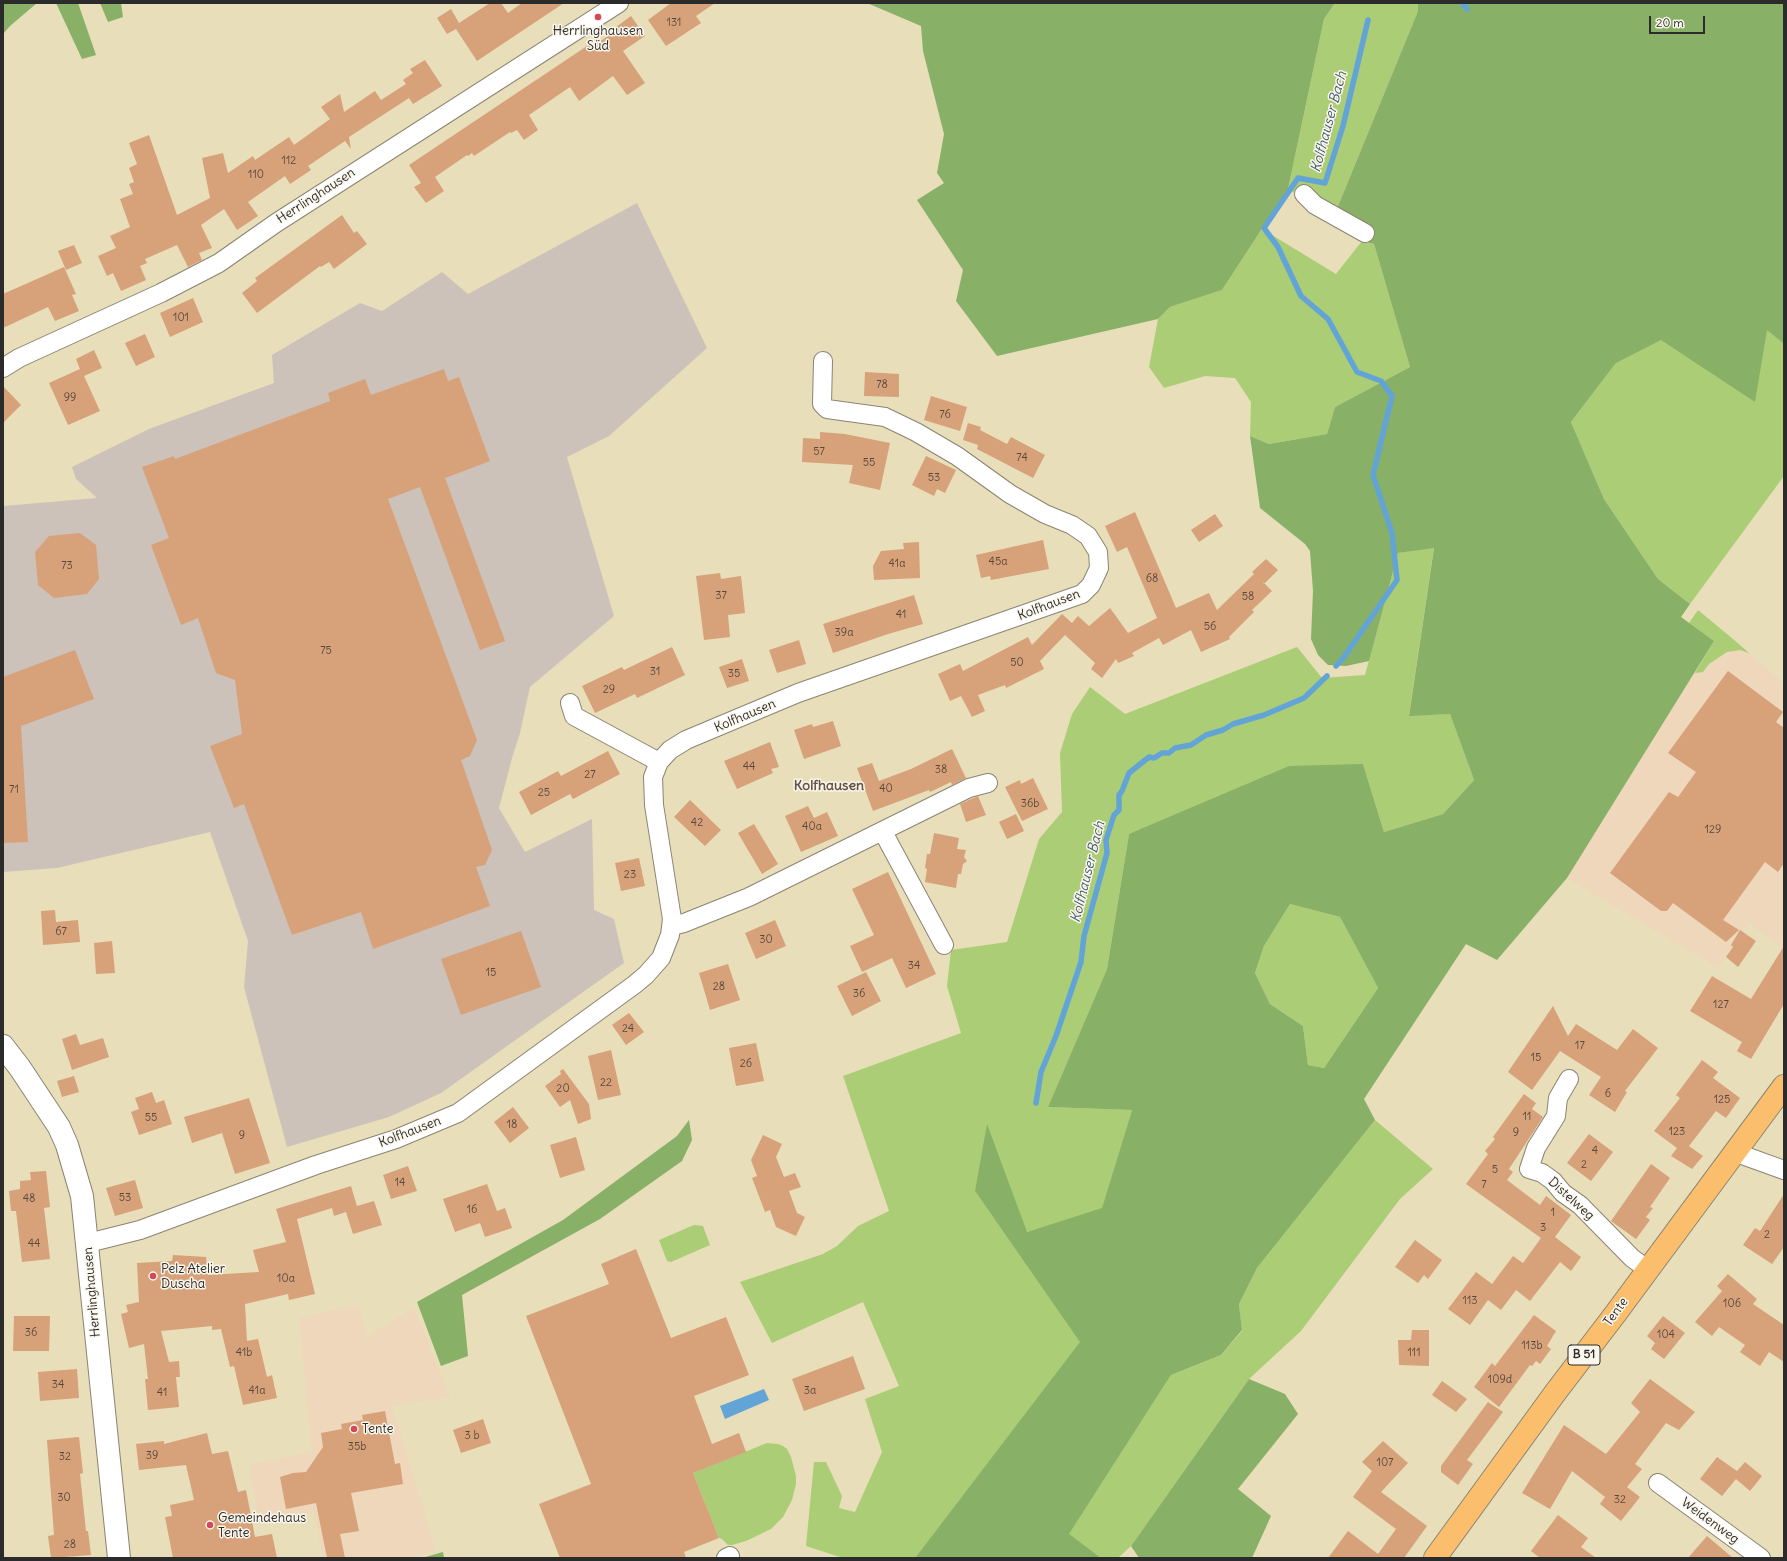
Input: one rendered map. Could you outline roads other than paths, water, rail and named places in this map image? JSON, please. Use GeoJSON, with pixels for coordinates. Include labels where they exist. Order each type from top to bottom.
{"type":"FeatureCollection","features":[{"type":"Feature","properties":{"kind":"main road","name":"Tente"},"geometry":{"type":"LineString","coordinates":[[1435,1558],[1555,1392],[1616,1313],[1647,1269],[1784,1086]]}},
{"type":"Feature","properties":{"kind":"street","name":"Herrlinghausen"},"geometry":{"type":"LineString","coordinates":[[3,368],[19,358],[161,293],[219,263],[276,222],[618,3]]}},
{"type":"Feature","properties":{"kind":"street"},"geometry":{"type":"LineString","coordinates":[[1304,194],[1315,205],[1365,233]]}},
{"type":"Feature","properties":{"kind":"street","name":"Kolfhausen"},"geometry":{"type":"LineString","coordinates":[[88,1243],[140,1230],[294,1173],[396,1139],[458,1113],[523,1067],[646,975],[661,958],[668,943],[672,926],[672,911],[654,805],[653,777],[659,762],[670,750],[686,740],[798,693],[1082,594],[1091,585],[1099,568],[1098,552],[1088,536],[1072,525],[1045,514],[1010,494],[957,456],[916,432],[886,417],[828,409],[822,404],[823,361]]}},
{"type":"Feature","properties":{"kind":"street"},"geometry":{"type":"LineString","coordinates":[[570,703],[574,716],[659,762]]}},
{"type":"Feature","properties":{"kind":"street"},"geometry":{"type":"LineString","coordinates":[[672,926],[684,923],[749,896],[883,832],[969,788],[988,783]]}},
{"type":"Feature","properties":{"kind":"street"},"geometry":{"type":"LineString","coordinates":[[883,832],[944,945]]}},
{"type":"Feature","properties":{"kind":"street","name":"Herrlinghausen"},"geometry":{"type":"LineString","coordinates":[[3,1046],[54,1118],[68,1145],[82,1196],[119,1558]]}},
{"type":"Feature","properties":{"kind":"street","name":"Distelweg"},"geometry":{"type":"LineString","coordinates":[[1569,1079],[1558,1098],[1556,1116],[1536,1148],[1529,1168],[1542,1173],[1553,1181],[1562,1193],[1580,1206],[1632,1258],[1647,1269]]}},
{"type":"Feature","properties":{"kind":"street"},"geometry":{"type":"LineString","coordinates":[[1734,1152],[1784,1170]]}},
{"type":"Feature","properties":{"kind":"street","name":"Weidenweg"},"geometry":{"type":"LineString","coordinates":[[1658,1483],[1761,1558]]}},
{"type":"Feature","properties":{"kind":"water"},"geometry":{"type":"Polygon","coordinates":[[[764,1389],[769,1400],[725,1419],[720,1406],[764,1389]]]}},
{"type":"Feature","properties":{"kind":"waterway"},"geometry":{"type":"LineString","coordinates":[[1462,3],[1467,9]]}},
{"type":"Feature","properties":{"kind":"waterway","name":"Kolfhauser Bach"},"geometry":{"type":"LineString","coordinates":[[1336,666],[1344,657],[1397,580],[1392,533],[1373,475],[1392,396],[1381,381],[1357,372],[1328,319],[1301,296],[1278,247],[1264,228],[1298,178],[1325,183],[1343,126],[1368,20]]}},
{"type":"Feature","properties":{"kind":"waterway","name":"Kolfhauser Bach"},"geometry":{"type":"LineString","coordinates":[[1036,1103],[1041,1072],[1056,1036],[1081,962],[1084,936],[1107,853],[1106,840],[1114,815],[1119,810],[1119,795],[1129,773],[1149,757],[1154,758],[1162,753],[1169,753],[1175,748],[1191,745],[1206,735],[1223,730],[1233,724],[1264,715],[1304,698],[1327,676]]}},
{"type":"Feature","properties":{"kind":"place","name":"Herrlinghausen Süd"},"geometry":{"type":"Point","coordinates":[598,17]}},
{"type":"Feature","properties":{"kind":"place","name":"Pelz Atelier Duscha"},"geometry":{"type":"Point","coordinates":[153,1276]}},
{"type":"Feature","properties":{"kind":"place","name":"Tente"},"geometry":{"type":"Point","coordinates":[354,1429]}},
{"type":"Feature","properties":{"kind":"place","name":"Gemeindehaus Tente"},"geometry":{"type":"Point","coordinates":[210,1525]}},
{"type":"Feature","properties":{"kind":"district","name":"Kolfhausen"},"geometry":{"type":"Point","coordinates":[829,786]}}]}
